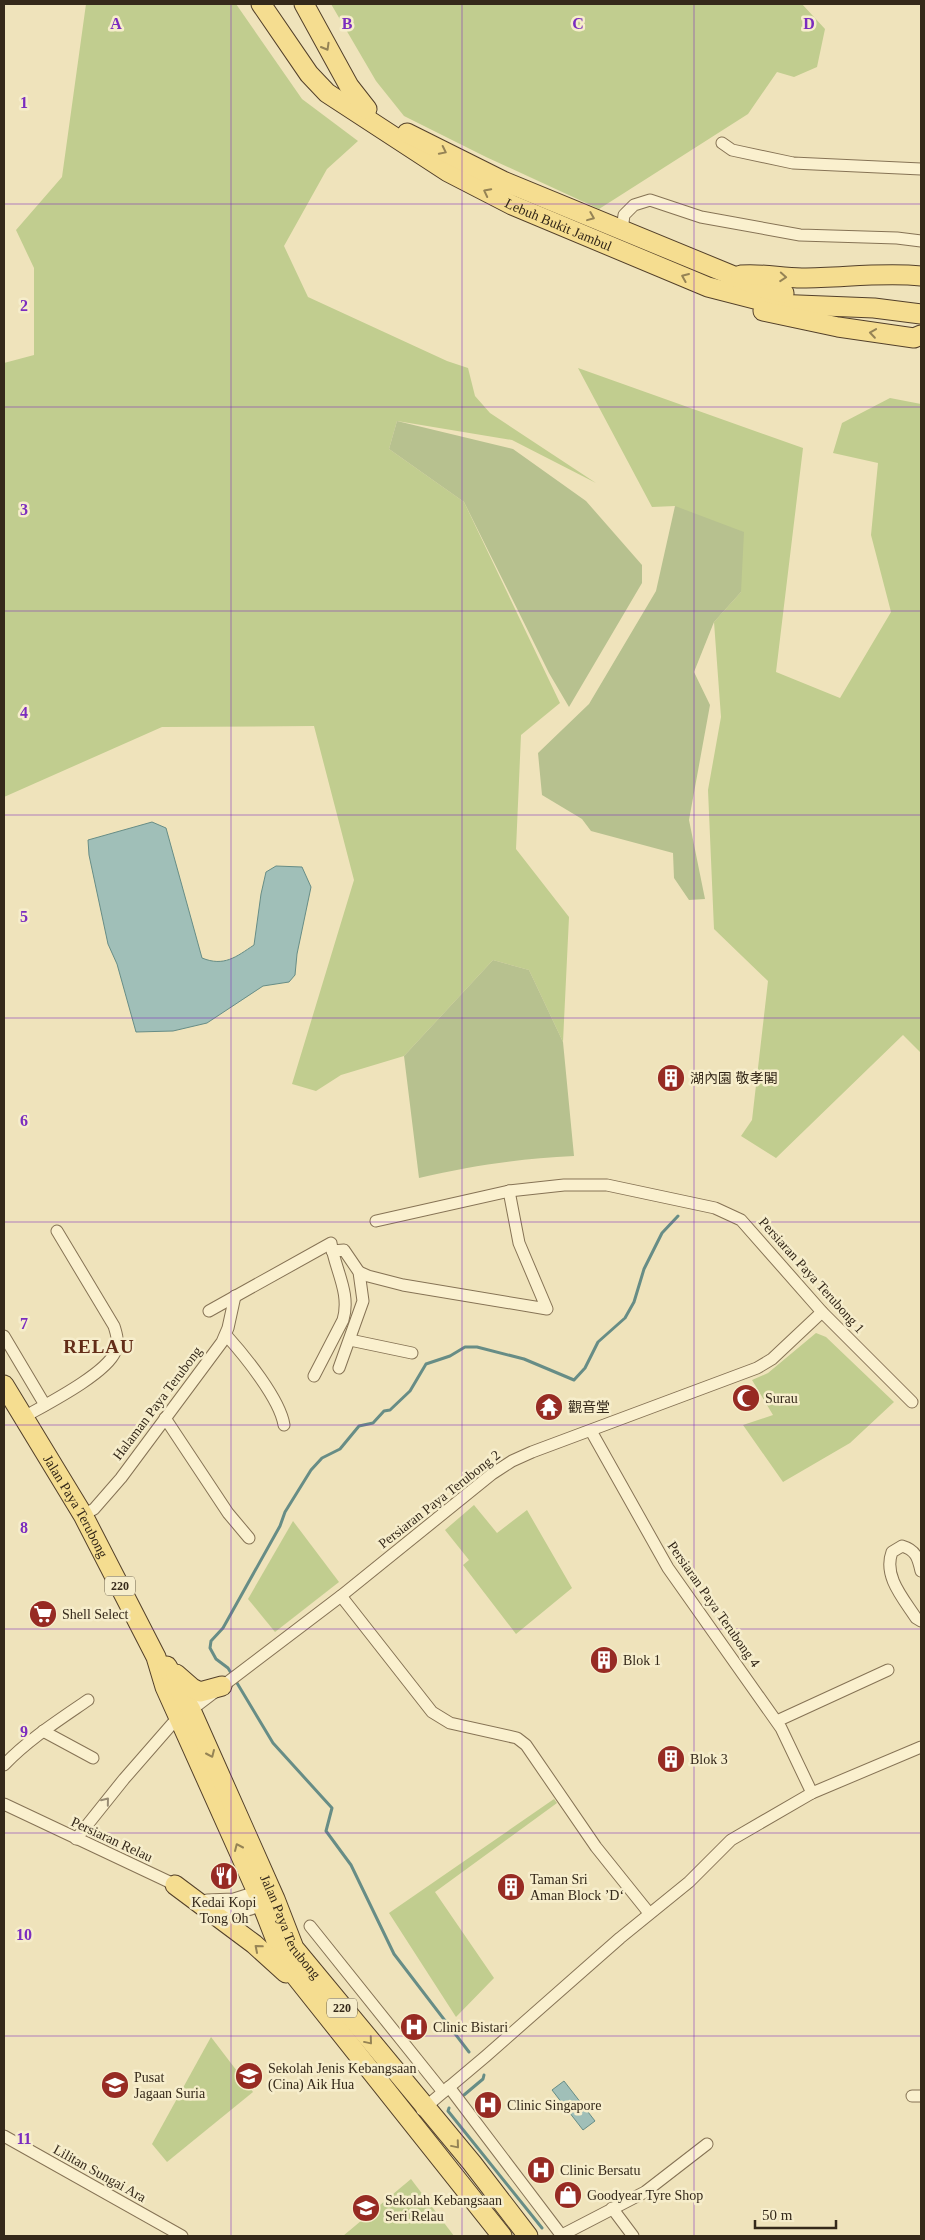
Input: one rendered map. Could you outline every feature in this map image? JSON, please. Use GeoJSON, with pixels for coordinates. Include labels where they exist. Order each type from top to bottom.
{"type":"FeatureCollection","features":[{"type":"Feature","properties":{"kind":"main road"},"geometry":{"type":"LineString","coordinates":[[251,4],[300,79],[338,115],[366,133],[448,172]]}},
{"type":"Feature","properties":{"kind":"main road","name":"Lebuh Bukit Jambul"},"geometry":{"type":"LineString","coordinates":[[261,4],[309,74],[327,93],[448,172],[512,205],[708,287],[774,304],[874,308],[921,314]]}},
{"type":"Feature","properties":{"kind":"main road","name":"Lebuh Bukit Jambul"},"geometry":{"type":"LineString","coordinates":[[274,4],[316,66],[341,91],[404,132],[502,181],[770,290],[796,295],[921,306]]}},
{"type":"Feature","properties":{"kind":"main road"},"geometry":{"type":"LineString","coordinates":[[304,4],[349,86],[367,109]]}},
{"type":"Feature","properties":{"kind":"main road"},"geometry":{"type":"LineString","coordinates":[[734,276],[758,274],[801,278],[903,274],[921,276]]}},
{"type":"Feature","properties":{"kind":"main road"},"geometry":{"type":"LineString","coordinates":[[708,287],[774,315],[884,334],[914,338],[921,335]]}},
{"type":"Feature","properties":{"kind":"main road","name":"Jalan Paya Terubong"},"geometry":{"type":"LineString","coordinates":[[4,1385],[83,1515],[162,1662],[163,1683],[185,1713],[266,1896],[301,1960],[472,2163],[528,2236]]}},
{"type":"Feature","properties":{"kind":"main road"},"geometry":{"type":"LineString","coordinates":[[162,1662],[192,1688],[200,1692],[224,1685]]}},
{"type":"Feature","properties":{"kind":"main road"},"geometry":{"type":"LineString","coordinates":[[175,1885],[254,1944],[307,1993]]}},
{"type":"Feature","properties":{"kind":"main road","name":"Jalan Paya Terubong"},"geometry":{"type":"LineString","coordinates":[[266,1896],[282,1957],[307,1993],[502,2236]]}},
{"type":"Feature","properties":{"kind":"street"},"geometry":{"type":"LineString","coordinates":[[722,143],[732,150],[793,163],[921,169]]}},
{"type":"Feature","properties":{"kind":"street"},"geometry":{"type":"LineString","coordinates":[[622,230],[624,215],[634,205],[650,200],[701,218],[800,235],[897,238],[921,241]]}},
{"type":"Feature","properties":{"kind":"street","name":"Persiaran Paya Terubong 1"},"geometry":{"type":"LineString","coordinates":[[376,1221],[509,1191],[564,1185],[607,1186],[671,1198],[730,1213],[741,1220],[822,1312],[912,1402]]}},
{"type":"Feature","properties":{"kind":"street"},"geometry":{"type":"LineString","coordinates":[[359,1272],[403,1285],[547,1309],[519,1243],[509,1191]]}},
{"type":"Feature","properties":{"kind":"street"},"geometry":{"type":"LineString","coordinates":[[24,1417],[105,1365],[115,1352],[117,1344],[114,1326],[57,1230]]}},
{"type":"Feature","properties":{"kind":"street"},"geometry":{"type":"LineString","coordinates":[[314,1376],[346,1311],[347,1298],[332,1247]]}},
{"type":"Feature","properties":{"kind":"street"},"geometry":{"type":"LineString","coordinates":[[209,1311],[332,1247],[344,1250],[359,1272],[363,1306],[339,1368]]}},
{"type":"Feature","properties":{"kind":"street","name":"Halaman Paya Terubong"},"geometry":{"type":"LineString","coordinates":[[83,1515],[94,1509],[108,1494],[226,1335],[235,1296]]}},
{"type":"Feature","properties":{"kind":"street","name":"Persiaran Paya Terubong 2"},"geometry":{"type":"LineString","coordinates":[[76,1839],[124,1779],[185,1713],[341,1596],[492,1474],[512,1461],[532,1452],[757,1368],[772,1359],[822,1312]]}},
{"type":"Feature","properties":{"kind":"street"},"geometry":{"type":"LineString","coordinates":[[226,1335],[246,1356],[280,1410],[284,1425]]}},
{"type":"Feature","properties":{"kind":"street"},"geometry":{"type":"LineString","coordinates":[[4,1336],[45,1405]]}},
{"type":"Feature","properties":{"kind":"street"},"geometry":{"type":"LineString","coordinates":[[350,1340],[412,1353]]}},
{"type":"Feature","properties":{"kind":"street"},"geometry":{"type":"LineString","coordinates":[[165,1418],[228,1513],[249,1538]]}},
{"type":"Feature","properties":{"kind":"street","name":"Persiaran Paya Terubong 4"},"geometry":{"type":"LineString","coordinates":[[591,1430],[668,1568],[777,1722],[812,1793]]}},
{"type":"Feature","properties":{"kind":"street"},"geometry":{"type":"LineString","coordinates":[[921,1571],[918,1557],[911,1549],[902,1546],[892,1552],[889,1560],[890,1576],[916,1618],[921,1621]]}},
{"type":"Feature","properties":{"kind":"street"},"geometry":{"type":"LineString","coordinates":[[341,1596],[432,1712],[450,1723],[517,1738],[526,1745],[596,1847],[649,1913]]}},
{"type":"Feature","properties":{"kind":"street"},"geometry":{"type":"LineString","coordinates":[[777,1722],[888,1670]]}},
{"type":"Feature","properties":{"kind":"street"},"geometry":{"type":"LineString","coordinates":[[4,1765],[17,1751],[88,1700]]}},
{"type":"Feature","properties":{"kind":"street"},"geometry":{"type":"LineString","coordinates":[[43,1731],[93,1758]]}},
{"type":"Feature","properties":{"kind":"street"},"geometry":{"type":"LineString","coordinates":[[410,2120],[649,1913],[689,1882],[731,1840],[812,1793],[921,1747]]}},
{"type":"Feature","properties":{"kind":"street","name":"Persiaran Relau"},"geometry":{"type":"LineString","coordinates":[[4,1804],[207,1900],[223,1910],[231,1912],[244,1911],[266,1896]]}},
{"type":"Feature","properties":{"kind":"street"},"geometry":{"type":"LineString","coordinates":[[310,1926],[446,2089],[562,2236],[645,2192],[707,2144]]}},
{"type":"Feature","properties":{"kind":"street","name":"Lilitan Sungai Ara"},"geometry":{"type":"LineString","coordinates":[[4,2136],[182,2236]]}},
{"type":"Feature","properties":{"kind":"street"},"geometry":{"type":"LineString","coordinates":[[612,2208],[633,2236]]}},
{"type":"Feature","properties":{"kind":"green space"},"geometry":{"type":"Polygon","coordinates":[[[86,4],[236,4],[302,99],[358,141],[327,169],[284,246],[308,297],[447,361],[468,368],[475,396],[490,413],[596,483],[512,440],[397,421],[389,449],[464,502],[560,703],[521,735],[516,849],[569,917],[563,1042],[529,970],[493,960],[404,1056],[341,1075],[316,1091],[292,1084],[354,880],[314,726],[162,727],[4,797],[4,363],[34,355],[34,268],[16,230],[62,177],[86,4]]]}},
{"type":"Feature","properties":{"kind":"green space"},"geometry":{"type":"Polygon","coordinates":[[[331,4],[802,4],[825,29],[817,67],[794,77],[777,72],[748,114],[599,209],[486,157],[404,116],[376,81],[331,4]]]}},
{"type":"Feature","properties":{"kind":"green space"},"geometry":{"type":"Polygon","coordinates":[[[578,368],[803,448],[776,672],[840,698],[891,612],[871,535],[878,463],[833,453],[842,423],[890,398],[921,404],[921,1053],[903,1035],[776,1158],[741,1136],[752,1120],[768,981],[714,929],[708,790],[721,717],[714,622],[741,592],[675,506],[652,507],[578,368]]]}},
{"type":"Feature","properties":{"kind":"green space"},"geometry":{"type":"Polygon","coordinates":[[[397,421],[513,449],[586,501],[642,565],[642,583],[569,707],[549,673],[464,502],[389,449],[397,421]]]}},
{"type":"Feature","properties":{"kind":"green space"},"geometry":{"type":"Polygon","coordinates":[[[675,506],[744,532],[741,592],[714,622],[694,672],[710,705],[689,820],[705,899],[689,900],[674,878],[673,853],[591,831],[582,819],[542,795],[538,753],[589,704],[656,591],[675,506]]]}},
{"type":"Feature","properties":{"kind":"green space"},"geometry":{"type":"Polygon","coordinates":[[[493,960],[529,970],[563,1042],[574,1156],[496,1163],[419,1178],[404,1056],[493,960]]]}},
{"type":"Feature","properties":{"kind":"green space"},"geometry":{"type":"Polygon","coordinates":[[[816,1333],[826,1337],[894,1402],[850,1443],[783,1482],[743,1425],[773,1415],[752,1380],[768,1373],[816,1333]]]}},
{"type":"Feature","properties":{"kind":"green space"},"geometry":{"type":"Polygon","coordinates":[[[474,1505],[497,1533],[527,1510],[572,1588],[516,1634],[463,1565],[469,1560],[445,1530],[474,1505]]]}},
{"type":"Feature","properties":{"kind":"green space"},"geometry":{"type":"Polygon","coordinates":[[[293,1521],[339,1582],[275,1632],[248,1599],[293,1521]]]}},
{"type":"Feature","properties":{"kind":"green space"},"geometry":{"type":"Polygon","coordinates":[[[554,1799],[557,1803],[435,1892],[494,1978],[456,2017],[389,1913],[554,1799]]]}},
{"type":"Feature","properties":{"kind":"green space"},"geometry":{"type":"Polygon","coordinates":[[[211,2037],[253,2092],[167,2162],[152,2144],[211,2037]]]}},
{"type":"Feature","properties":{"kind":"green space"},"geometry":{"type":"Polygon","coordinates":[[[411,2179],[454,2236],[343,2236],[411,2179]]]}},
{"type":"Feature","properties":{"kind":"water"},"geometry":{"type":"Polygon","coordinates":[[[152,822],[166,828],[202,958],[210,961],[230,959],[254,945],[266,872],[276,866],[302,867],[311,887],[297,954],[295,975],[289,982],[263,986],[207,1023],[173,1031],[136,1032],[117,964],[108,944],[89,855],[88,840],[152,822]]]}},
{"type":"Feature","properties":{"kind":"water"},"geometry":{"type":"Polygon","coordinates":[[[564,2081],[595,2121],[583,2130],[552,2090],[564,2081]]]}},
{"type":"Feature","properties":{"kind":"waterway"},"geometry":{"type":"LineString","coordinates":[[469,2052],[394,1954],[351,1865],[326,1831],[332,1808],[273,1743],[228,1668],[216,1659],[210,1648],[211,1641],[223,1628],[280,1526],[285,1512],[311,1470],[322,1458],[340,1449],[359,1426],[373,1423],[384,1411],[390,1410],[410,1391],[426,1364],[450,1356],[465,1347],[477,1347],[524,1359],[574,1380],[585,1368],[598,1342],[625,1318],[634,1302],[644,1269],[662,1233],[678,1216]]}},
{"type":"Feature","properties":{"kind":"waterway"},"geometry":{"type":"LineString","coordinates":[[464,2095],[483,2079],[484,2075]]}},
{"type":"Feature","properties":{"kind":"waterway"},"geometry":{"type":"LineString","coordinates":[[449,2108],[448,2111],[542,2228]]}},
{"type":"Feature","properties":{"kind":"place","name":"湖內園 敬孝閣"},"geometry":{"type":"Point","coordinates":[671,1078]}},
{"type":"Feature","properties":{"kind":"place","name":"Surau"},"geometry":{"type":"Point","coordinates":[746,1398]}},
{"type":"Feature","properties":{"kind":"place","name":"觀音堂"},"geometry":{"type":"Point","coordinates":[549,1407]}},
{"type":"Feature","properties":{"kind":"place","name":"Shell Select"},"geometry":{"type":"Point","coordinates":[43,1614]}},
{"type":"Feature","properties":{"kind":"place","name":"Blok 1"},"geometry":{"type":"Point","coordinates":[604,1660]}},
{"type":"Feature","properties":{"kind":"place","name":"Blok 3"},"geometry":{"type":"Point","coordinates":[671,1759]}},
{"type":"Feature","properties":{"kind":"place","name":"Kedai Kopi Tong Oh"},"geometry":{"type":"Point","coordinates":[224,1876]}},
{"type":"Feature","properties":{"kind":"place","name":"Taman Sri Aman Block ’D‘"},"geometry":{"type":"Point","coordinates":[511,1887]}},
{"type":"Feature","properties":{"kind":"place","name":"Clinic Bistari"},"geometry":{"type":"Point","coordinates":[414,2027]}},
{"type":"Feature","properties":{"kind":"place","name":"Sekolah Jenis Kebangsaan (Cina) Aik Hua"},"geometry":{"type":"Point","coordinates":[249,2076]}},
{"type":"Feature","properties":{"kind":"place","name":"Pusat Jagaan Suria"},"geometry":{"type":"Point","coordinates":[115,2085]}},
{"type":"Feature","properties":{"kind":"place","name":"Clinic Singapore"},"geometry":{"type":"Point","coordinates":[488,2105]}},
{"type":"Feature","properties":{"kind":"place","name":"Clinic Bersatu"},"geometry":{"type":"Point","coordinates":[541,2170]}},
{"type":"Feature","properties":{"kind":"place","name":"Goodyear Tyre Shop"},"geometry":{"type":"Point","coordinates":[568,2195]}},
{"type":"Feature","properties":{"kind":"place","name":"Sekolah Kebangsaan Seri Relau"},"geometry":{"type":"Point","coordinates":[366,2208]}},
{"type":"Feature","properties":{"kind":"district","name":"RELAU"},"geometry":{"type":"Point","coordinates":[99,1346]}}]}
